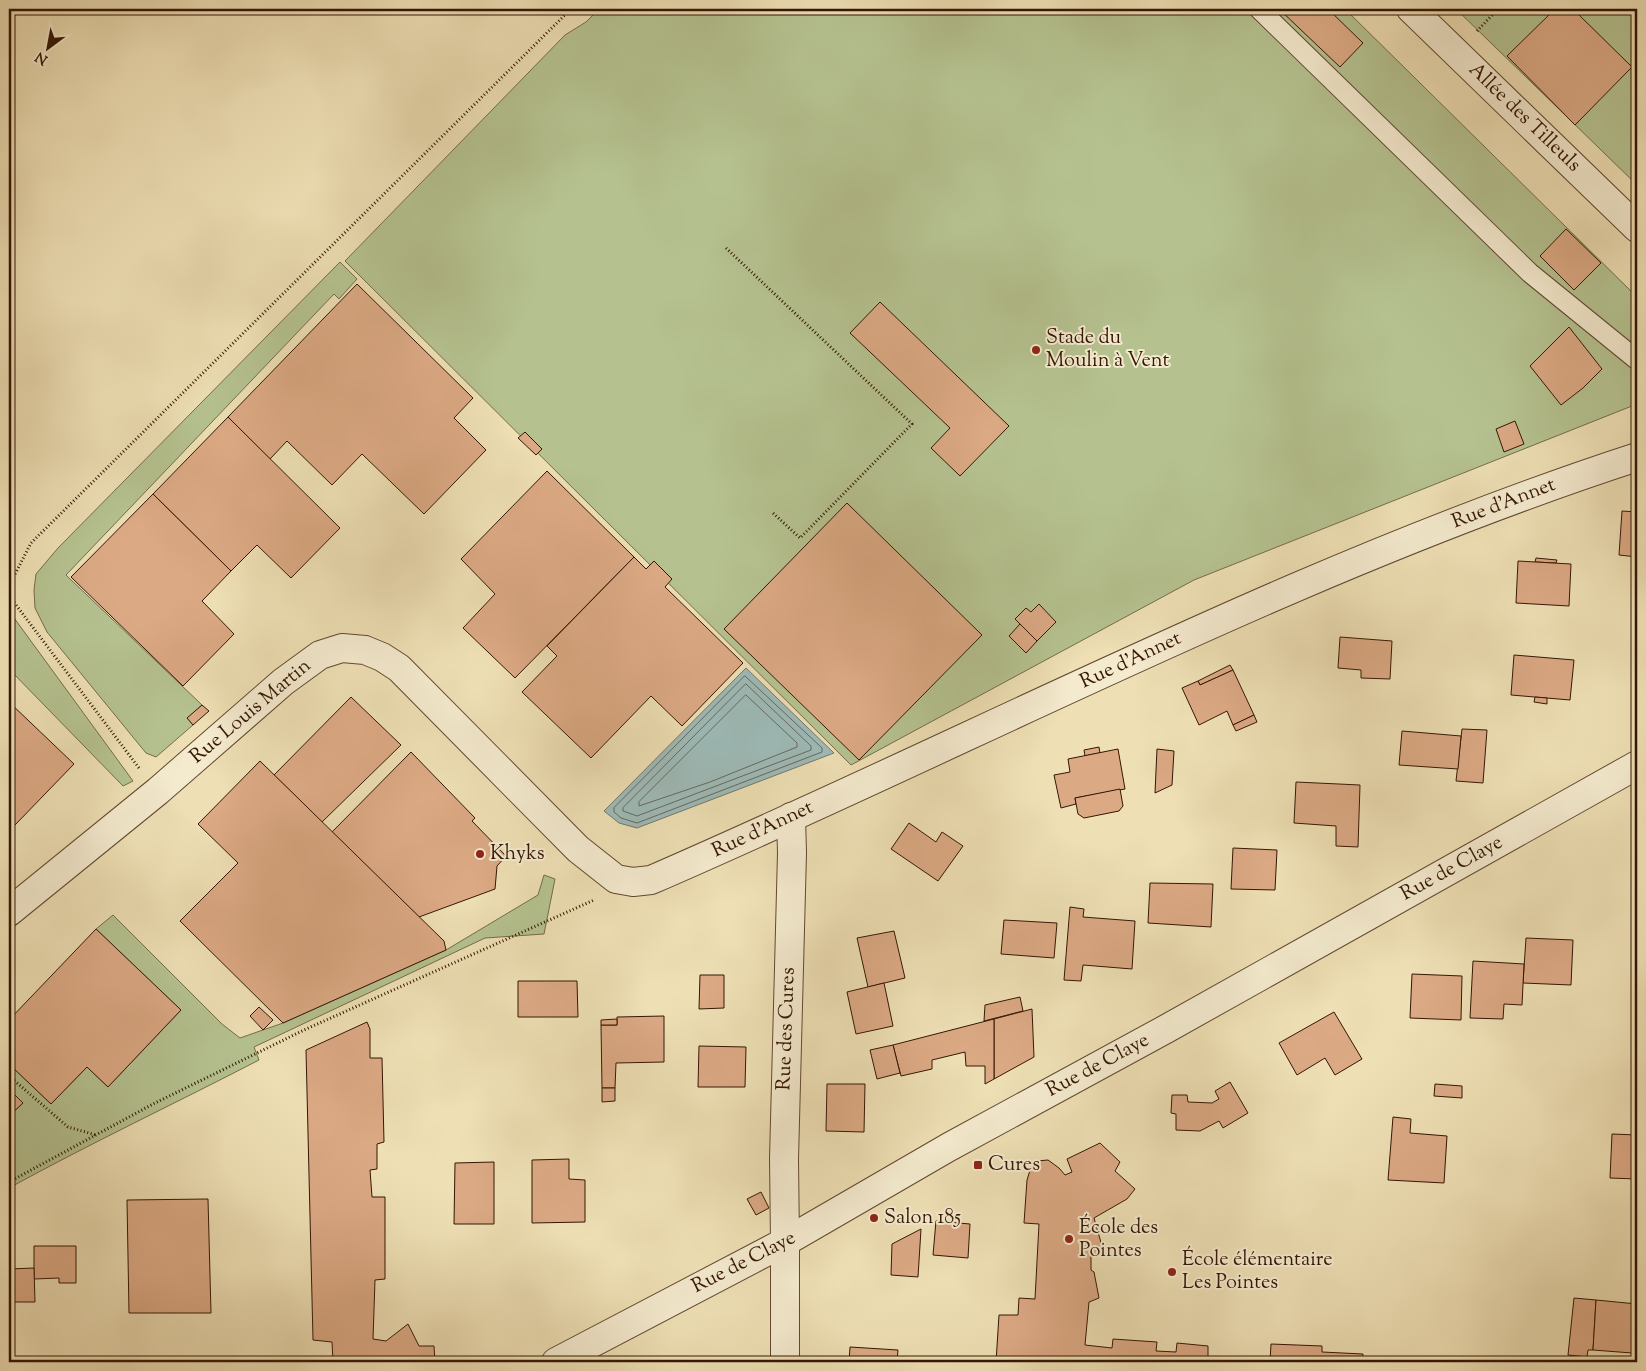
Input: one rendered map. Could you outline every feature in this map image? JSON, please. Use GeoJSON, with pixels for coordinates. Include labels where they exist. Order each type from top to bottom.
{"type":"FeatureCollection","features":[{"type":"Feature","properties":{"kind":"street","name":"Allée des Tilleuls"},"geometry":{"type":"LineString","coordinates":[[1411,9],[1637,228]]}},
{"type":"Feature","properties":{"kind":"street","name":"Rue d'Annet"},"geometry":{"type":"LineString","coordinates":[[633,882],[651,880],[1298,584],[1538,489],[1637,457]]}},
{"type":"Feature","properties":{"kind":"street","name":"Rue Louis Martin"},"geometry":{"type":"LineString","coordinates":[[9,912],[158,791],[283,682],[320,656],[342,648],[364,650],[382,657],[399,668],[578,849],[616,879],[633,882]]}},
{"type":"Feature","properties":{"kind":"street","name":"Rue de Claye"},"geometry":{"type":"LineString","coordinates":[[556,1362],[785,1242],[949,1146],[1166,1029],[1637,765]]}},
{"type":"Feature","properties":{"kind":"street","name":"Rue des Cures"},"geometry":{"type":"LineString","coordinates":[[785,1362],[784,1159],[792,853],[791,817]]}},
{"type":"Feature","properties":{"kind":"lane"},"geometry":{"type":"LineString","coordinates":[[1259,9],[1530,272],[1637,360]]}},
{"type":"Feature","properties":{"kind":"path"},"geometry":{"type":"LineString","coordinates":[[158,791],[123,748],[10,597],[10,582],[31,543],[571,9]]}},
{"type":"Feature","properties":{"kind":"path"},"geometry":{"type":"LineString","coordinates":[[1473,35],[1498,9]]}},
{"type":"Feature","properties":{"kind":"path"},"geometry":{"type":"LineString","coordinates":[[726,248],[912,424],[800,538],[773,513]]}},
{"type":"Feature","properties":{"kind":"path"},"geometry":{"type":"LineString","coordinates":[[9,1182],[153,1104],[304,1030],[633,882]]}},
{"type":"Feature","properties":{"kind":"path"},"geometry":{"type":"LineString","coordinates":[[9,1076],[68,1127],[97,1135]]}},
{"type":"Feature","properties":{"kind":"green space","name":"Stade du Moulin à Vent"},"geometry":{"type":"Polygon","coordinates":[[[599,9],[1345,9],[1637,297],[1637,404],[1194,580],[851,765],[345,261],[565,35],[586,22],[599,9]]]}},
{"type":"Feature","properties":{"kind":"green space"},"geometry":{"type":"Polygon","coordinates":[[[1456,9],[1637,9],[1637,185],[1456,9]]]}},
{"type":"Feature","properties":{"kind":"green space"},"geometry":{"type":"Polygon","coordinates":[[[340,262],[357,279],[339,299],[334,294],[66,575],[202,705],[188,718],[193,725],[156,757],[146,753],[47,632],[35,608],[34,590],[36,574],[58,548],[340,262]]]}},
{"type":"Feature","properties":{"kind":"green space"},"geometry":{"type":"Polygon","coordinates":[[[9,611],[133,781],[123,786],[9,669],[9,611]]]}},
{"type":"Feature","properties":{"kind":"green space"},"geometry":{"type":"Polygon","coordinates":[[[544,875],[555,879],[544,934],[485,938],[254,1047],[259,1060],[9,1188],[9,1116],[23,1103],[9,1089],[9,1064],[51,1104],[87,1067],[108,1087],[181,1010],[96,929],[113,915],[222,1024],[240,1038],[283,1023],[446,950],[538,895],[544,875]]]}},
{"type":"Feature","properties":{"kind":"water"},"geometry":{"type":"Polygon","coordinates":[[[746,668],[834,753],[637,828],[619,823],[604,811],[746,668]]]}},
{"type":"Feature","properties":{"kind":"building"},"geometry":{"type":"Polygon","coordinates":[[[1279,9],[1328,9],[1363,43],[1340,67],[1279,9]]]}},
{"type":"Feature","properties":{"kind":"building"},"geometry":{"type":"Polygon","coordinates":[[[1555,9],[1573,9],[1632,67],[1575,125],[1507,56],[1555,9]]]}},
{"type":"Feature","properties":{"kind":"building"},"geometry":{"type":"Polygon","coordinates":[[[1566,229],[1601,263],[1574,290],[1540,256],[1566,229]]]}},
{"type":"Feature","properties":{"kind":"building"},"geometry":{"type":"Polygon","coordinates":[[[357,284],[473,398],[454,418],[486,450],[424,514],[362,454],[332,485],[287,441],[270,459],[228,417],[357,284]]]}},
{"type":"Feature","properties":{"kind":"building"},"geometry":{"type":"Polygon","coordinates":[[[880,302],[1009,426],[960,476],[931,448],[950,428],[850,333],[880,302]]]}},
{"type":"Feature","properties":{"kind":"building"},"geometry":{"type":"Polygon","coordinates":[[[1569,327],[1602,369],[1583,388],[1561,405],[1530,366],[1569,327]]]}},
{"type":"Feature","properties":{"kind":"building"},"geometry":{"type":"Polygon","coordinates":[[[228,417],[340,528],[291,578],[257,545],[231,571],[153,494],[228,417]]]}},
{"type":"Feature","properties":{"kind":"building"},"geometry":{"type":"Polygon","coordinates":[[[1515,421],[1524,444],[1504,452],[1496,429],[1515,421]]]}},
{"type":"Feature","properties":{"kind":"building"},"geometry":{"type":"Polygon","coordinates":[[[525,432],[542,449],[536,455],[518,438],[525,432]]]}},
{"type":"Feature","properties":{"kind":"building"},"geometry":{"type":"Polygon","coordinates":[[[547,471],[634,557],[515,678],[463,628],[495,594],[461,559],[547,471]]]}},
{"type":"Feature","properties":{"kind":"building"},"geometry":{"type":"Polygon","coordinates":[[[153,494],[231,571],[202,601],[234,634],[183,686],[71,577],[153,494]]]}},
{"type":"Feature","properties":{"kind":"building"},"geometry":{"type":"Polygon","coordinates":[[[847,503],[982,635],[859,760],[724,629],[847,503]]]}},
{"type":"Feature","properties":{"kind":"building"},"geometry":{"type":"Polygon","coordinates":[[[1622,511],[1637,512],[1637,557],[1619,555],[1622,511]]]}},
{"type":"Feature","properties":{"kind":"building"},"geometry":{"type":"Polygon","coordinates":[[[634,557],[646,569],[654,561],[672,579],[665,587],[743,663],[682,726],[651,696],[591,758],[522,692],[557,656],[547,646],[634,557]]]}},
{"type":"Feature","properties":{"kind":"building"},"geometry":{"type":"Polygon","coordinates":[[[1536,558],[1557,560],[1556,563],[1535,562],[1536,558]]]}},
{"type":"Feature","properties":{"kind":"building"},"geometry":{"type":"Polygon","coordinates":[[[1518,561],[1571,564],[1569,606],[1516,603],[1518,561]]]}},
{"type":"Feature","properties":{"kind":"building"},"geometry":{"type":"Polygon","coordinates":[[[1039,604],[1056,622],[1037,641],[1015,619],[1026,608],[1031,612],[1039,604]]]}},
{"type":"Feature","properties":{"kind":"building"},"geometry":{"type":"Polygon","coordinates":[[[1020,624],[1037,641],[1026,653],[1009,636],[1020,624]]]}},
{"type":"Feature","properties":{"kind":"building"},"geometry":{"type":"Polygon","coordinates":[[[1340,637],[1392,641],[1390,679],[1361,678],[1361,670],[1338,668],[1340,637]]]}},
{"type":"Feature","properties":{"kind":"building"},"geometry":{"type":"Polygon","coordinates":[[[1514,655],[1574,660],[1570,700],[1511,695],[1514,655]]]}},
{"type":"Feature","properties":{"kind":"building"},"geometry":{"type":"Polygon","coordinates":[[[1230,665],[1233,670],[1200,685],[1198,681],[1230,665]]]}},
{"type":"Feature","properties":{"kind":"building"},"geometry":{"type":"Polygon","coordinates":[[[1233,670],[1254,715],[1233,725],[1227,711],[1199,725],[1182,688],[1198,681],[1200,685],[1233,670]]]}},
{"type":"Feature","properties":{"kind":"building"},"geometry":{"type":"Polygon","coordinates":[[[351,697],[401,745],[322,822],[274,775],[351,697]]]}},
{"type":"Feature","properties":{"kind":"building"},"geometry":{"type":"Polygon","coordinates":[[[1535,697],[1547,698],[1547,704],[1534,702],[1535,697]]]}},
{"type":"Feature","properties":{"kind":"building"},"geometry":{"type":"Polygon","coordinates":[[[9,702],[74,764],[15,825],[9,819],[9,702]]]}},
{"type":"Feature","properties":{"kind":"building"},"geometry":{"type":"Polygon","coordinates":[[[202,705],[209,711],[193,725],[187,718],[202,705]]]}},
{"type":"Feature","properties":{"kind":"building"},"geometry":{"type":"Polygon","coordinates":[[[1254,715],[1257,722],[1236,731],[1233,725],[1254,715]]]}},
{"type":"Feature","properties":{"kind":"building"},"geometry":{"type":"Polygon","coordinates":[[[1462,729],[1487,730],[1483,783],[1456,781],[1462,729]]]}},
{"type":"Feature","properties":{"kind":"building"},"geometry":{"type":"Polygon","coordinates":[[[1402,731],[1461,736],[1458,769],[1399,765],[1402,731]]]}},
{"type":"Feature","properties":{"kind":"building"},"geometry":{"type":"Polygon","coordinates":[[[1099,747],[1100,753],[1085,756],[1084,750],[1099,747]]]}},
{"type":"Feature","properties":{"kind":"building"},"geometry":{"type":"Polygon","coordinates":[[[1118,749],[1125,789],[1075,798],[1076,804],[1061,808],[1054,775],[1070,772],[1068,759],[1118,749]]]}},
{"type":"Feature","properties":{"kind":"building"},"geometry":{"type":"Polygon","coordinates":[[[1157,749],[1174,751],[1172,785],[1155,793],[1157,749]]]}},
{"type":"Feature","properties":{"kind":"building"},"geometry":{"type":"Polygon","coordinates":[[[411,752],[475,818],[472,821],[506,856],[497,866],[495,889],[419,917],[332,832],[411,752]]]}},
{"type":"Feature","properties":{"kind":"building"},"geometry":{"type":"Polygon","coordinates":[[[260,761],[444,941],[446,950],[283,1023],[180,921],[238,863],[198,824],[260,761]]]}},
{"type":"Feature","properties":{"kind":"building"},"geometry":{"type":"Polygon","coordinates":[[[1296,782],[1360,785],[1358,847],[1336,846],[1336,826],[1294,823],[1296,782]]]}},
{"type":"Feature","properties":{"kind":"building"},"geometry":{"type":"Polygon","coordinates":[[[1120,789],[1123,806],[1119,811],[1084,818],[1078,814],[1075,798],[1120,789]]]}},
{"type":"Feature","properties":{"kind":"building"},"geometry":{"type":"Polygon","coordinates":[[[909,823],[936,842],[942,832],[963,846],[938,881],[891,849],[909,823]]]}},
{"type":"Feature","properties":{"kind":"building"},"geometry":{"type":"Polygon","coordinates":[[[1233,848],[1277,850],[1275,890],[1231,889],[1233,848]]]}},
{"type":"Feature","properties":{"kind":"building"},"geometry":{"type":"Polygon","coordinates":[[[1150,883],[1213,884],[1211,927],[1148,923],[1150,883]]]}},
{"type":"Feature","properties":{"kind":"building"},"geometry":{"type":"Polygon","coordinates":[[[1070,907],[1084,909],[1083,917],[1135,921],[1132,969],[1083,965],[1081,981],[1064,980],[1070,907]]]}},
{"type":"Feature","properties":{"kind":"building"},"geometry":{"type":"Polygon","coordinates":[[[1004,920],[1057,923],[1054,958],[1001,954],[1004,920]]]}},
{"type":"Feature","properties":{"kind":"building"},"geometry":{"type":"Polygon","coordinates":[[[96,929],[181,1010],[108,1087],[87,1067],[51,1104],[9,1064],[9,1020],[96,929]]]}},
{"type":"Feature","properties":{"kind":"building"},"geometry":{"type":"Polygon","coordinates":[[[894,931],[905,978],[868,987],[857,938],[894,931]]]}},
{"type":"Feature","properties":{"kind":"building"},"geometry":{"type":"Polygon","coordinates":[[[1526,938],[1573,940],[1571,985],[1523,983],[1526,938]]]}},
{"type":"Feature","properties":{"kind":"building"},"geometry":{"type":"Polygon","coordinates":[[[1473,961],[1524,964],[1522,1005],[1504,1004],[1503,1019],[1470,1018],[1473,961]]]}},
{"type":"Feature","properties":{"kind":"building"},"geometry":{"type":"Polygon","coordinates":[[[1412,974],[1462,976],[1461,1020],[1410,1018],[1412,974]]]}},
{"type":"Feature","properties":{"kind":"building"},"geometry":{"type":"Polygon","coordinates":[[[700,975],[724,975],[724,1008],[699,1009],[700,975]]]}},
{"type":"Feature","properties":{"kind":"building"},"geometry":{"type":"Polygon","coordinates":[[[518,981],[577,981],[578,1017],[518,1017],[518,981]]]}},
{"type":"Feature","properties":{"kind":"building"},"geometry":{"type":"Polygon","coordinates":[[[884,983],[893,1026],[856,1034],[847,992],[884,983]]]}},
{"type":"Feature","properties":{"kind":"building"},"geometry":{"type":"Polygon","coordinates":[[[1020,997],[1023,1011],[984,1021],[985,1005],[1020,997]]]}},
{"type":"Feature","properties":{"kind":"building"},"geometry":{"type":"Polygon","coordinates":[[[259,1007],[273,1020],[263,1030],[250,1016],[259,1007]]]}},
{"type":"Feature","properties":{"kind":"building"},"geometry":{"type":"Polygon","coordinates":[[[1032,1009],[1034,1057],[994,1079],[994,1019],[1032,1009]]]}},
{"type":"Feature","properties":{"kind":"building"},"geometry":{"type":"Polygon","coordinates":[[[1334,1012],[1362,1059],[1335,1075],[1325,1058],[1297,1075],[1279,1043],[1334,1012]]]}},
{"type":"Feature","properties":{"kind":"building"},"geometry":{"type":"Polygon","coordinates":[[[664,1016],[664,1062],[616,1063],[615,1088],[602,1088],[601,1025],[617,1025],[617,1017],[664,1016]]]}},
{"type":"Feature","properties":{"kind":"building"},"geometry":{"type":"Polygon","coordinates":[[[617,1019],[617,1025],[601,1025],[601,1020],[617,1019]]]}},
{"type":"Feature","properties":{"kind":"building"},"geometry":{"type":"Polygon","coordinates":[[[994,1019],[994,1079],[985,1084],[985,1066],[966,1066],[965,1052],[932,1060],[932,1069],[901,1076],[893,1045],[994,1019]]]}},
{"type":"Feature","properties":{"kind":"building"},"geometry":{"type":"Polygon","coordinates":[[[367,1022],[370,1029],[370,1058],[382,1058],[384,1142],[377,1144],[377,1169],[370,1170],[372,1197],[385,1197],[385,1279],[375,1280],[373,1339],[386,1341],[408,1324],[419,1346],[434,1346],[435,1362],[333,1362],[332,1342],[313,1340],[306,1050],[367,1022]]]}},
{"type":"Feature","properties":{"kind":"building"},"geometry":{"type":"Polygon","coordinates":[[[893,1045],[900,1073],[877,1079],[870,1050],[893,1045]]]}},
{"type":"Feature","properties":{"kind":"building"},"geometry":{"type":"Polygon","coordinates":[[[699,1046],[746,1047],[745,1087],[698,1087],[699,1046]]]}},
{"type":"Feature","properties":{"kind":"building"},"geometry":{"type":"Polygon","coordinates":[[[1230,1082],[1248,1113],[1223,1128],[1219,1121],[1200,1131],[1176,1130],[1176,1114],[1171,1113],[1172,1095],[1187,1095],[1188,1102],[1212,1103],[1219,1099],[1215,1091],[1230,1082]]]}},
{"type":"Feature","properties":{"kind":"building"},"geometry":{"type":"Polygon","coordinates":[[[827,1084],[865,1084],[864,1132],[826,1131],[827,1084]]]}},
{"type":"Feature","properties":{"kind":"building"},"geometry":{"type":"Polygon","coordinates":[[[1435,1084],[1462,1086],[1462,1098],[1434,1096],[1435,1084]]]}},
{"type":"Feature","properties":{"kind":"building"},"geometry":{"type":"Polygon","coordinates":[[[602,1088],[615,1088],[615,1101],[602,1102],[602,1088]]]}},
{"type":"Feature","properties":{"kind":"building"},"geometry":{"type":"Polygon","coordinates":[[[9,1089],[23,1103],[9,1116],[9,1089]]]}},
{"type":"Feature","properties":{"kind":"building"},"geometry":{"type":"Polygon","coordinates":[[[1393,1117],[1411,1119],[1410,1133],[1447,1136],[1444,1183],[1388,1180],[1393,1117]]]}},
{"type":"Feature","properties":{"kind":"building"},"geometry":{"type":"Polygon","coordinates":[[[1612,1134],[1637,1135],[1637,1179],[1610,1178],[1612,1134]]]}},
{"type":"Feature","properties":{"kind":"building","name":"École des Pointes"},"geometry":{"type":"Polygon","coordinates":[[[1100,1143],[1120,1162],[1115,1171],[1135,1189],[1127,1199],[1094,1218],[1104,1253],[1091,1255],[1091,1270],[1094,1272],[1099,1298],[1089,1302],[1085,1345],[1112,1348],[1113,1339],[1157,1342],[1156,1351],[1176,1352],[1177,1343],[1208,1346],[1208,1362],[996,1362],[999,1315],[1018,1315],[1019,1298],[1035,1299],[1039,1224],[1024,1223],[1027,1180],[1031,1167],[1037,1161],[1048,1160],[1065,1175],[1072,1172],[1067,1159],[1100,1143]]]}},
{"type":"Feature","properties":{"kind":"building"},"geometry":{"type":"Polygon","coordinates":[[[569,1159],[569,1179],[585,1180],[585,1222],[532,1223],[532,1160],[569,1159]]]}},
{"type":"Feature","properties":{"kind":"building"},"geometry":{"type":"Polygon","coordinates":[[[494,1162],[494,1224],[454,1224],[455,1163],[494,1162]]]}},
{"type":"Feature","properties":{"kind":"building"},"geometry":{"type":"Polygon","coordinates":[[[761,1192],[769,1208],[756,1215],[747,1199],[761,1192]]]}},
{"type":"Feature","properties":{"kind":"building"},"geometry":{"type":"Polygon","coordinates":[[[208,1199],[211,1313],[129,1313],[127,1200],[208,1199]]]}},
{"type":"Feature","properties":{"kind":"building"},"geometry":{"type":"Polygon","coordinates":[[[936,1221],[970,1224],[968,1258],[933,1255],[936,1221]]]}},
{"type":"Feature","properties":{"kind":"building"},"geometry":{"type":"Polygon","coordinates":[[[921,1229],[918,1277],[891,1275],[892,1244],[921,1229]]]}},
{"type":"Feature","properties":{"kind":"building"},"geometry":{"type":"Polygon","coordinates":[[[34,1246],[76,1246],[76,1283],[59,1283],[59,1278],[34,1279],[34,1246]]]}},
{"type":"Feature","properties":{"kind":"building"},"geometry":{"type":"Polygon","coordinates":[[[34,1268],[35,1302],[10,1302],[9,1307],[9,1269],[34,1268]]]}},
{"type":"Feature","properties":{"kind":"building"},"geometry":{"type":"Polygon","coordinates":[[[1574,1298],[1596,1300],[1593,1350],[1588,1350],[1587,1357],[1568,1355],[1574,1298]]]}},
{"type":"Feature","properties":{"kind":"building"},"geometry":{"type":"Polygon","coordinates":[[[1596,1300],[1637,1304],[1632,1353],[1593,1350],[1596,1300]]]}},
{"type":"Feature","properties":{"kind":"building"},"geometry":{"type":"Polygon","coordinates":[[[1271,1344],[1322,1346],[1322,1352],[1363,1354],[1363,1362],[1270,1362],[1271,1344]]]}},
{"type":"Feature","properties":{"kind":"building"},"geometry":{"type":"Polygon","coordinates":[[[850,1347],[898,1350],[897,1362],[849,1362],[850,1347]]]}},
{"type":"Feature","properties":{"kind":"place","name":"Stade du Moulin à Vent"},"geometry":{"type":"Point","coordinates":[1036,350]}},
{"type":"Feature","properties":{"kind":"place","name":"Khyks"},"geometry":{"type":"Point","coordinates":[480,854]}},
{"type":"Feature","properties":{"kind":"place","name":"Cures"},"geometry":{"type":"Point","coordinates":[978,1165]}},
{"type":"Feature","properties":{"kind":"place","name":"Salon 185"},"geometry":{"type":"Point","coordinates":[874,1218]}},
{"type":"Feature","properties":{"kind":"place","name":"École des Pointes"},"geometry":{"type":"Point","coordinates":[1069,1239]}},
{"type":"Feature","properties":{"kind":"place","name":"École élémentaire Les Pointes"},"geometry":{"type":"Point","coordinates":[1172,1272]}}]}
